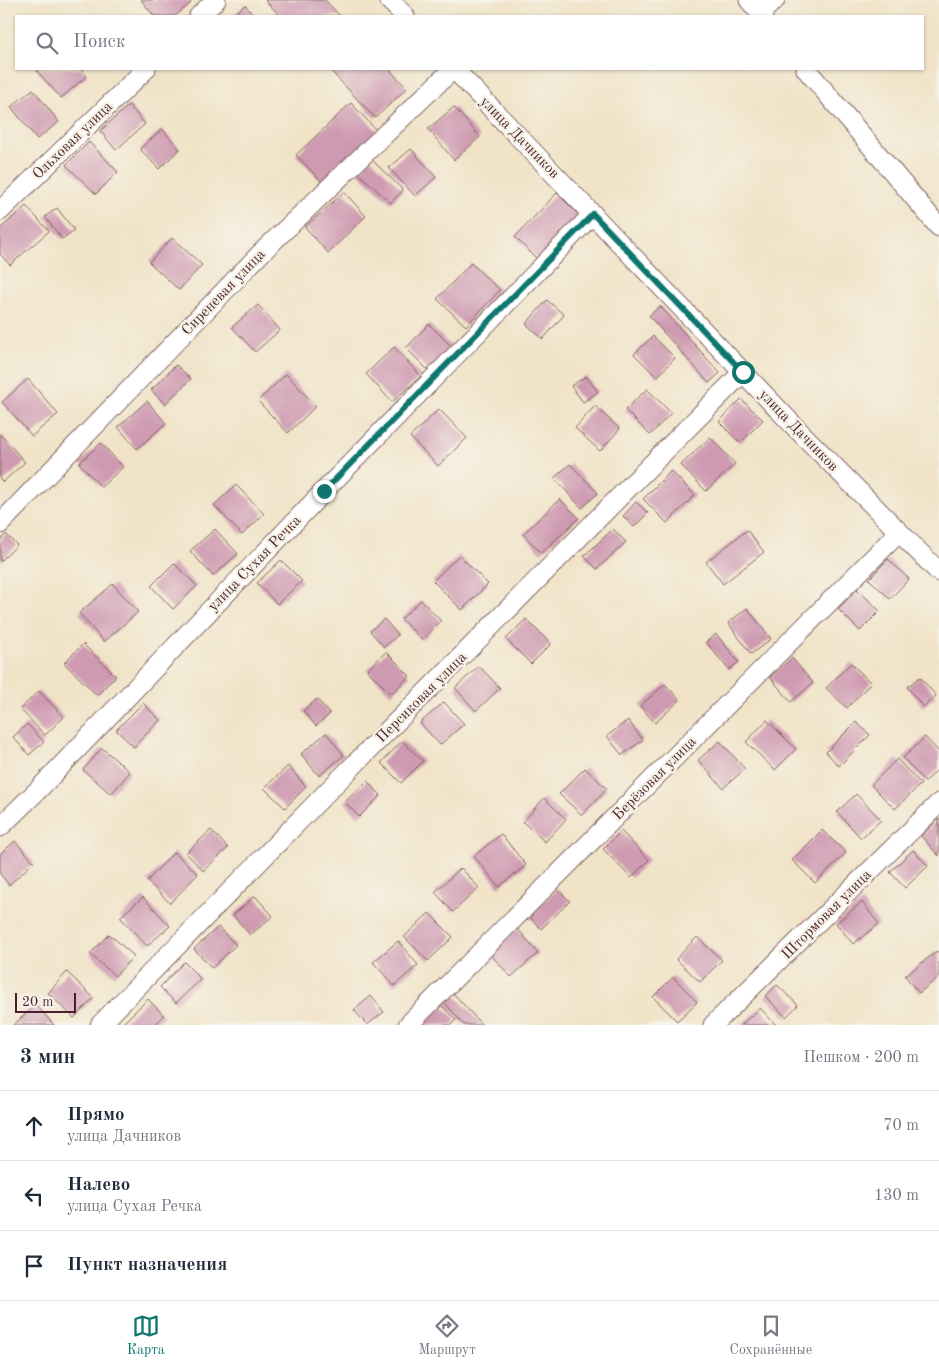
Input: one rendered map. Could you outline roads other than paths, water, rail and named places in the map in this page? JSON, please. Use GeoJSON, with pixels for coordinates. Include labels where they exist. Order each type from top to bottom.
{"type":"FeatureCollection","features":[{"type":"Feature","properties":{"kind":"street"},"geometry":{"type":"LineString","coordinates":[[200,15],[216,0]]}},
{"type":"Feature","properties":{"kind":"street"},"geometry":{"type":"LineString","coordinates":[[389,0],[403,15]]}},
{"type":"Feature","properties":{"kind":"street"},"geometry":{"type":"LineString","coordinates":[[757,10],[775,0]]}},
{"type":"Feature","properties":{"kind":"street","name":"Ольховая улица"},"geometry":{"type":"LineString","coordinates":[[0,211],[145,70]]}},
{"type":"Feature","properties":{"kind":"street","name":"Сиреневая улица"},"geometry":{"type":"LineString","coordinates":[[0,524],[261,253],[453,70]]}},
{"type":"Feature","properties":{"kind":"street","name":"улица Дачников"},"geometry":{"type":"LineString","coordinates":[[455,70],[743,372],[939,572]]}},
{"type":"Feature","properties":{"kind":"street"},"geometry":{"type":"LineString","coordinates":[[807,70],[939,227]]}},
{"type":"Feature","properties":{"kind":"street","name":"улица Сухая Речка"},"geometry":{"type":"LineString","coordinates":[[0,827],[38,790],[324,491],[593,214]]}},
{"type":"Feature","properties":{"kind":"street","name":"Персиковая улица"},"geometry":{"type":"LineString","coordinates":[[100,1025],[321,798],[743,372]]}},
{"type":"Feature","properties":{"kind":"street","name":"Берёзовая улица"},"geometry":{"type":"LineString","coordinates":[[408,1025],[899,532]]}},
{"type":"Feature","properties":{"kind":"street","name":"Штормовая улица"},"geometry":{"type":"LineString","coordinates":[[713,1025],[939,803]]}}]}
